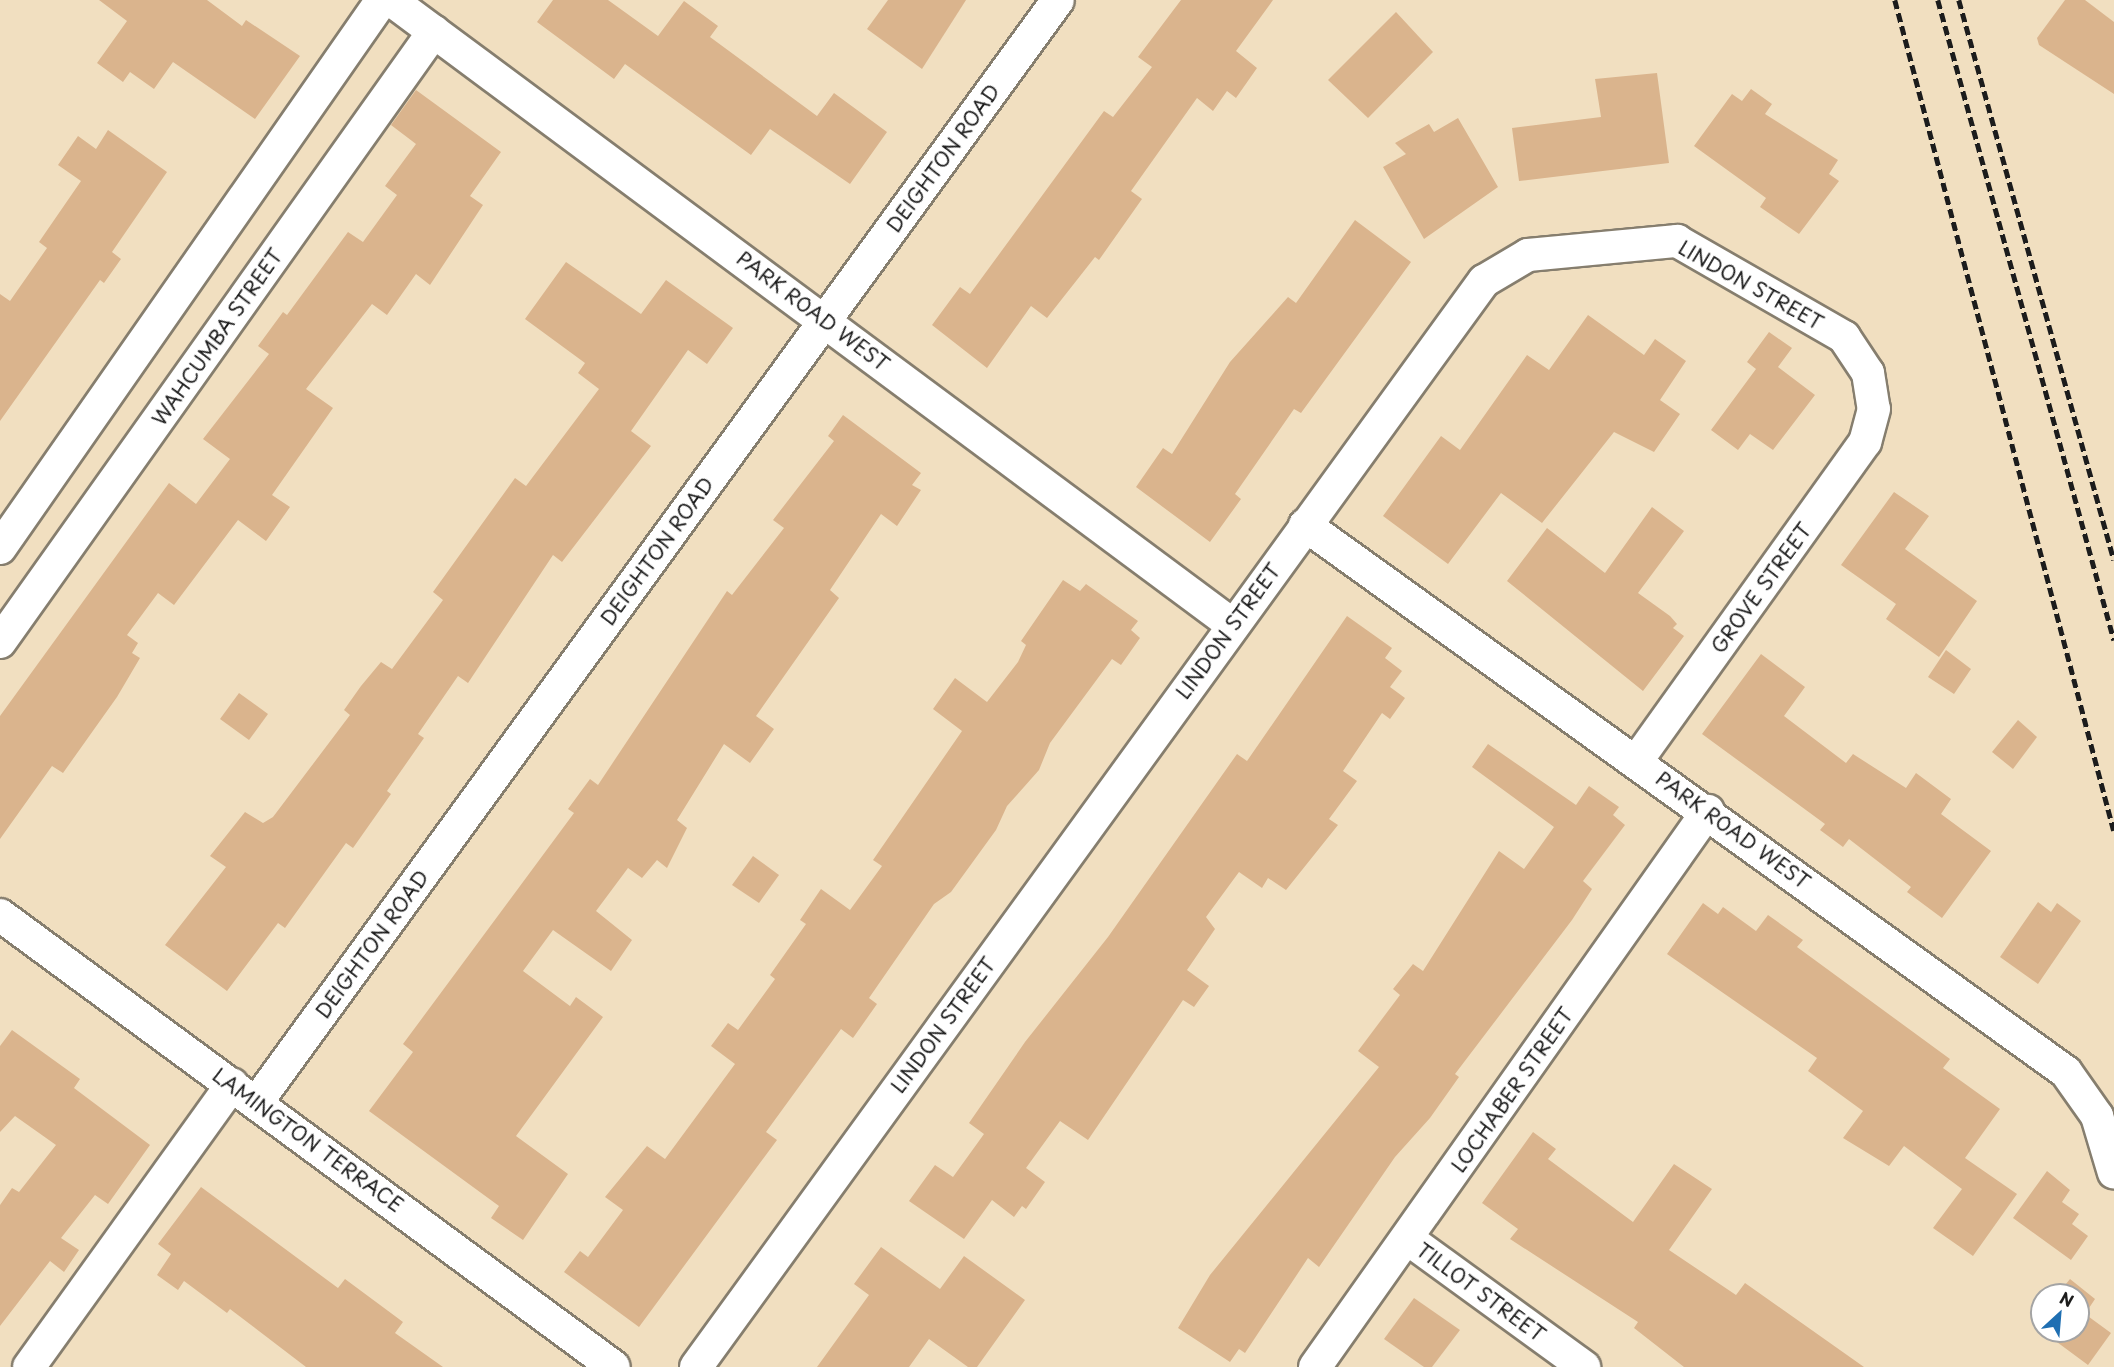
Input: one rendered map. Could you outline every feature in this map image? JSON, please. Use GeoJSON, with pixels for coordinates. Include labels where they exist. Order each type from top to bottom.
{"type":"FeatureCollection","features":[{"type":"Feature","properties":{"kind":"street"},"geometry":{"type":"LineString","coordinates":[[0,548],[382,0]]}},
{"type":"Feature","properties":{"kind":"street","name":"PARK ROAD WEST"},"geometry":{"type":"LineString","coordinates":[[392,0],[825,319],[1233,625]]}},
{"type":"Feature","properties":{"kind":"street","name":"DEIGHTON ROAD"},"geometry":{"type":"LineString","coordinates":[[257,1102],[1058,0]]}},
{"type":"Feature","properties":{"kind":"street","name":"WAHCUMBA STREET"},"geometry":{"type":"LineString","coordinates":[[0,642],[434,31]]}},
{"type":"Feature","properties":{"kind":"street","name":"LINDON STREET"},"geometry":{"type":"LineString","coordinates":[[696,1367],[1484,281],[1528,255],[1677,241],[1844,337],[1868,373],[1874,409]]}},
{"type":"Feature","properties":{"kind":"street","name":"GROVE STREET"},"geometry":{"type":"LineString","coordinates":[[1637,761],[1865,442],[1874,409]]}},
{"type":"Feature","properties":{"kind":"street","name":"PARK ROAD WEST"},"geometry":{"type":"LineString","coordinates":[[1305,525],[1708,811],[2066,1072],[2097,1116],[2114,1173]]}},
{"type":"Feature","properties":{"kind":"street","name":"LOCHABER STREET"},"geometry":{"type":"LineString","coordinates":[[1315,1367],[1408,1239],[1708,811]]}},
{"type":"Feature","properties":{"kind":"street","name":"LAMINGTON TERRACE"},"geometry":{"type":"LineString","coordinates":[[0,915],[614,1367]]}},
{"type":"Feature","properties":{"kind":"street"},"geometry":{"type":"LineString","coordinates":[[29,1367],[231,1084]]}},
{"type":"Feature","properties":{"kind":"street","name":"TILLOT STREET"},"geometry":{"type":"LineString","coordinates":[[1408,1239],[1584,1367]]}},
{"type":"Feature","properties":{"kind":"building"},"geometry":{"type":"Polygon","coordinates":[[[99,0],[207,0],[242,26],[246,20],[300,56],[255,119],[173,62],[154,89],[130,72],[123,82],[97,63],[127,21],[99,0]]]}},
{"type":"Feature","properties":{"kind":"building"},"geometry":{"type":"Polygon","coordinates":[[[553,0],[608,0],[658,36],[684,1],[718,26],[710,37],[817,116],[834,93],[887,132],[850,184],[770,129],[751,155],[625,64],[614,79],[537,22],[553,0]]]}},
{"type":"Feature","properties":{"kind":"building"},"geometry":{"type":"Polygon","coordinates":[[[888,0],[966,0],[922,69],[867,29],[888,0]]]}},
{"type":"Feature","properties":{"kind":"building"},"geometry":{"type":"Polygon","coordinates":[[[1181,0],[1273,0],[1236,51],[1257,68],[1236,98],[1227,91],[1213,111],[1197,98],[1131,191],[1142,199],[1099,260],[1095,257],[1047,318],[1031,306],[987,368],[932,325],[960,287],[970,294],[1104,111],[1113,117],[1152,67],[1138,57],[1181,0]]]}},
{"type":"Feature","properties":{"kind":"building"},"geometry":{"type":"Polygon","coordinates":[[[2065,0],[2085,0],[2114,22],[2114,94],[2039,45],[2037,38],[2065,0]]]}},
{"type":"Feature","properties":{"kind":"building"},"geometry":{"type":"Polygon","coordinates":[[[1396,12],[1433,52],[1368,118],[1328,80],[1396,12]]]}},
{"type":"Feature","properties":{"kind":"building"},"geometry":{"type":"Polygon","coordinates":[[[1657,73],[1669,163],[1519,181],[1512,128],[1601,117],[1595,79],[1657,73]]]}},
{"type":"Feature","properties":{"kind":"building"},"geometry":{"type":"Polygon","coordinates":[[[1751,89],[1772,104],[1765,114],[1838,160],[1829,174],[1839,181],[1799,234],[1760,207],[1766,198],[1694,146],[1732,94],[1742,101],[1751,89]]]}},
{"type":"Feature","properties":{"kind":"building"},"geometry":{"type":"Polygon","coordinates":[[[416,90],[501,152],[470,196],[483,205],[430,285],[416,274],[387,315],[372,304],[306,389],[333,408],[272,495],[290,507],[266,541],[238,520],[174,605],[158,593],[127,635],[138,643],[132,653],[140,658],[117,697],[63,773],[52,766],[0,839],[0,716],[169,483],[196,504],[230,459],[203,439],[269,354],[258,346],[283,312],[287,315],[348,232],[363,242],[397,195],[385,186],[416,144],[391,125],[416,90]]]}},
{"type":"Feature","properties":{"kind":"building"},"geometry":{"type":"Polygon","coordinates":[[[1458,118],[1498,187],[1424,239],[1383,167],[1406,154],[1395,143],[1429,124],[1434,132],[1458,118]]]}},
{"type":"Feature","properties":{"kind":"building"},"geometry":{"type":"Polygon","coordinates":[[[108,130],[167,172],[112,252],[121,259],[104,283],[100,280],[0,421],[0,294],[10,301],[47,248],[39,242],[81,181],[58,165],[78,136],[96,149],[108,130]]]}},
{"type":"Feature","properties":{"kind":"building"},"geometry":{"type":"Polygon","coordinates":[[[1355,220],[1411,262],[1301,413],[1294,409],[1235,494],[1241,499],[1210,542],[1136,487],[1163,448],[1172,454],[1230,362],[1288,297],[1296,303],[1355,220]]]}},
{"type":"Feature","properties":{"kind":"building"},"geometry":{"type":"Polygon","coordinates":[[[566,262],[641,314],[666,280],[733,328],[707,364],[688,350],[631,431],[651,446],[562,562],[553,555],[468,683],[458,676],[418,734],[424,738],[387,791],[391,794],[353,848],[346,843],[285,928],[278,923],[227,991],[165,945],[226,867],[210,856],[245,812],[263,823],[273,817],[350,715],[344,710],[361,686],[381,662],[392,669],[443,600],[433,592],[515,478],[526,486],[599,389],[578,373],[585,363],[525,319],[566,262]]]}},
{"type":"Feature","properties":{"kind":"building"},"geometry":{"type":"Polygon","coordinates":[[[1588,315],[1644,355],[1655,339],[1686,361],[1660,400],[1680,414],[1654,452],[1614,432],[1542,523],[1501,493],[1448,564],[1383,516],[1441,436],[1460,450],[1527,355],[1549,370],[1588,315]]]}},
{"type":"Feature","properties":{"kind":"building"},"geometry":{"type":"Polygon","coordinates":[[[1769,332],[1792,348],[1778,367],[1815,395],[1773,450],[1750,434],[1738,450],[1711,430],[1756,369],[1747,362],[1769,332]]]}},
{"type":"Feature","properties":{"kind":"building"},"geometry":{"type":"Polygon","coordinates":[[[843,415],[921,473],[912,485],[921,490],[897,526],[881,514],[830,590],[839,598],[756,716],[774,729],[750,763],[724,744],[677,820],[687,828],[667,868],[657,860],[642,878],[628,868],[596,911],[632,940],[611,971],[553,930],[523,971],[570,1006],[576,997],[603,1017],[516,1136],[568,1174],[523,1240],[491,1218],[499,1206],[369,1111],[413,1052],[403,1044],[574,813],[568,809],[590,779],[598,785],[727,591],[732,595],[784,528],[773,520],[834,441],[828,436],[843,415]]]}},
{"type":"Feature","properties":{"kind":"building"},"geometry":{"type":"Polygon","coordinates":[[[1894,492],[1929,516],[1905,549],[1977,601],[1939,657],[1886,619],[1896,604],[1841,565],[1894,492]]]}},
{"type":"Feature","properties":{"kind":"building"},"geometry":{"type":"Polygon","coordinates":[[[1652,507],[1684,531],[1638,593],[1670,616],[1677,624],[1673,628],[1684,636],[1643,691],[1507,581],[1547,528],[1605,573],[1652,507]]]}},
{"type":"Feature","properties":{"kind":"building"},"geometry":{"type":"Polygon","coordinates":[[[1063,580],[1080,591],[1086,584],[1138,621],[1131,630],[1140,638],[1121,665],[1112,659],[1050,743],[1039,770],[1007,806],[996,830],[951,892],[934,904],[869,998],[877,1004],[853,1038],[841,1029],[766,1132],[777,1140],[639,1327],[564,1272],[580,1251],[588,1257],[623,1210],[605,1197],[647,1146],[665,1159],[735,1064],[711,1046],[728,1023],[738,1030],[775,979],[770,975],[806,924],[800,920],[821,889],[850,910],[882,866],[873,860],[962,731],[933,709],[955,678],[987,702],[1018,662],[1026,645],[1021,641],[1063,580]]]}},
{"type":"Feature","properties":{"kind":"building"},"geometry":{"type":"Polygon","coordinates":[[[1347,616],[1392,648],[1385,658],[1402,671],[1390,687],[1405,698],[1390,719],[1382,713],[1343,771],[1357,781],[1329,819],[1338,825],[1286,890],[1268,878],[1262,888],[1239,872],[1206,917],[1215,929],[1187,970],[1209,986],[1194,1007],[1183,1000],[1088,1140],[1060,1121],[1026,1168],[1045,1182],[1026,1209],[1022,1206],[1014,1217],[992,1200],[964,1239],[909,1201],[935,1165],[953,1177],[984,1134],[969,1123],[1025,1042],[1108,937],[1237,754],[1247,761],[1347,616]]]}},
{"type":"Feature","properties":{"kind":"building"},"geometry":{"type":"Polygon","coordinates":[[[1946,650],[1971,669],[1954,694],[1928,677],[1946,650]]]}},
{"type":"Feature","properties":{"kind":"building"},"geometry":{"type":"Polygon","coordinates":[[[1761,654],[1805,687],[1784,716],[1846,763],[1853,754],[1906,788],[1916,773],[1951,799],[1941,814],[1991,851],[1942,918],[1907,892],[1911,887],[1849,839],[1843,847],[1820,830],[1825,824],[1702,734],[1761,654]]]}},
{"type":"Feature","properties":{"kind":"building"},"geometry":{"type":"Polygon","coordinates":[[[239,693],[268,714],[249,740],[220,719],[239,693]]]}},
{"type":"Feature","properties":{"kind":"building"},"geometry":{"type":"Polygon","coordinates":[[[2018,720],[2037,737],[2013,769],[1992,752],[2018,720]]]}},
{"type":"Feature","properties":{"kind":"building"},"geometry":{"type":"Polygon","coordinates":[[[1488,744],[1576,805],[1589,786],[1619,807],[1613,815],[1625,825],[1583,881],[1592,889],[1572,920],[1455,1074],[1459,1077],[1430,1118],[1395,1157],[1319,1267],[1308,1258],[1245,1353],[1239,1349],[1230,1362],[1178,1328],[1210,1275],[1379,1067],[1358,1051],[1400,995],[1393,989],[1413,964],[1423,971],[1499,851],[1524,869],[1554,827],[1472,767],[1488,744]]]}},
{"type":"Feature","properties":{"kind":"building"},"geometry":{"type":"Polygon","coordinates":[[[753,856],[779,875],[759,903],[732,885],[753,856]]]}},
{"type":"Feature","properties":{"kind":"building"},"geometry":{"type":"Polygon","coordinates":[[[2038,902],[2051,912],[2057,903],[2081,921],[2038,984],[2000,957],[2038,902]]]}},
{"type":"Feature","properties":{"kind":"building"},"geometry":{"type":"Polygon","coordinates":[[[1703,903],[1718,914],[1723,907],[1756,931],[1768,915],[1803,940],[1797,947],[1950,1059],[1943,1068],[2000,1109],[1965,1158],[2017,1194],[1973,1256],[1933,1228],[1962,1189],[1904,1146],[1889,1166],[1843,1138],[1863,1111],[1808,1071],[1817,1058],[1667,954],[1703,903]]]}},
{"type":"Feature","properties":{"kind":"building"},"geometry":{"type":"Polygon","coordinates":[[[12,1030],[80,1079],[74,1088],[150,1145],[108,1204],[95,1195],[61,1238],[79,1250],[64,1272],[50,1261],[0,1326],[0,1205],[12,1188],[19,1192],[56,1145],[15,1116],[0,1132],[0,1046],[12,1030]]]}},
{"type":"Feature","properties":{"kind":"building"},"geometry":{"type":"Polygon","coordinates":[[[1533,1132],[1556,1149],[1548,1159],[1633,1222],[1674,1164],[1712,1189],[1669,1250],[1736,1295],[1745,1283],[1864,1367],[1684,1367],[1634,1328],[1638,1322],[1510,1239],[1518,1229],[1482,1203],[1533,1132]]]}},
{"type":"Feature","properties":{"kind":"building"},"geometry":{"type":"Polygon","coordinates":[[[2047,1171],[2070,1190],[2062,1202],[2079,1214],[2072,1224],[2088,1236],[2071,1260],[2013,1218],[2047,1171]]]}},
{"type":"Feature","properties":{"kind":"building"},"geometry":{"type":"Polygon","coordinates":[[[201,1187],[338,1288],[345,1279],[403,1322],[395,1333],[443,1367],[306,1367],[230,1309],[227,1313],[184,1281],[178,1290],[157,1275],[171,1254],[158,1244],[201,1187]]]}},
{"type":"Feature","properties":{"kind":"building"},"geometry":{"type":"Polygon","coordinates":[[[881,1247],[940,1289],[964,1256],[1025,1300],[977,1367],[968,1367],[929,1339],[909,1367],[817,1367],[869,1295],[854,1284],[881,1247]]]}},
{"type":"Feature","properties":{"kind":"building"},"geometry":{"type":"Polygon","coordinates":[[[2090,1295],[2095,1299],[2090,1306],[2090,1295]]]}},
{"type":"Feature","properties":{"kind":"building"},"geometry":{"type":"Polygon","coordinates":[[[1414,1298],[1460,1330],[1432,1367],[1424,1367],[1384,1339],[1414,1298]]]}},
{"type":"Feature","properties":{"kind":"building"},"geometry":{"type":"Polygon","coordinates":[[[2090,1318],[2111,1333],[2088,1365],[2058,1343],[2090,1343],[2090,1318]]]}},
{"type":"Feature","properties":{"kind":"railway"},"geometry":{"type":"LineString","coordinates":[[1895,0],[2114,831]]}},
{"type":"Feature","properties":{"kind":"railway"},"geometry":{"type":"LineString","coordinates":[[1938,0],[2114,640]]}},
{"type":"Feature","properties":{"kind":"railway"},"geometry":{"type":"LineString","coordinates":[[1959,0],[2114,560]]}}]}
